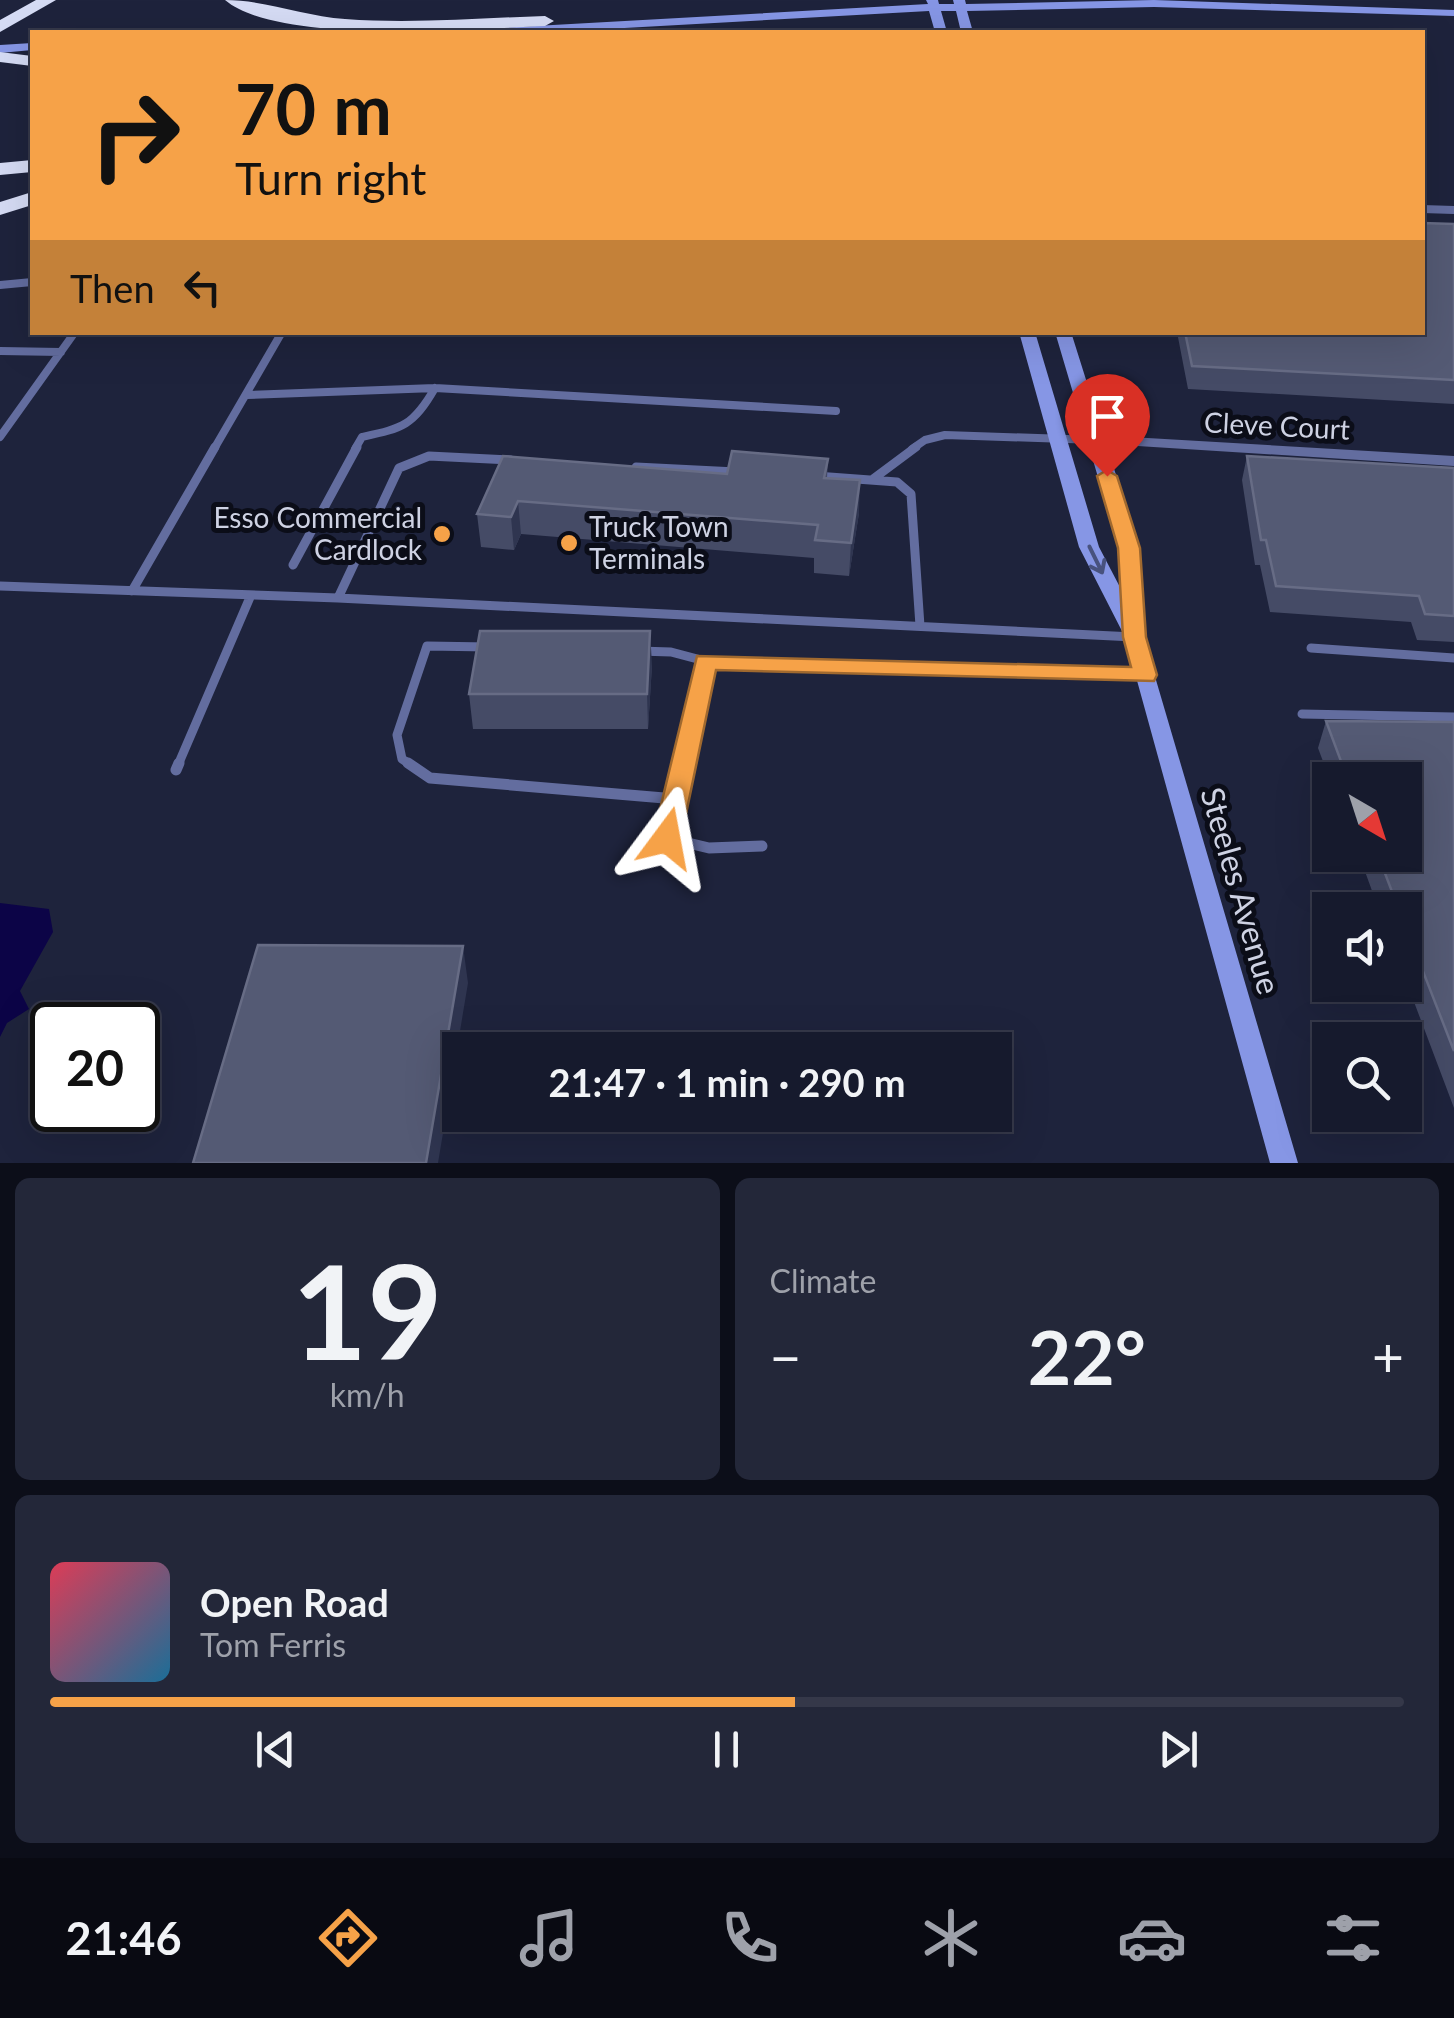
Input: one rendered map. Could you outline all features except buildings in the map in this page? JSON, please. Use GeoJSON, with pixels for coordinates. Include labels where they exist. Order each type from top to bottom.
{"type":"FeatureCollection","features":[{"type":"Feature","properties":{"kind":"highway"},"geometry":{"type":"LineString","coordinates":[[0,27],[48,0]]}},
{"type":"Feature","properties":{"kind":"highway"},"geometry":{"type":"LineString","coordinates":[[234,0],[278,14],[324,21],[545,22]]}},
{"type":"Feature","properties":{"kind":"highway"},"geometry":{"type":"LineString","coordinates":[[2,53],[30,59]]}},
{"type":"Feature","properties":{"kind":"highway"},"geometry":{"type":"LineString","coordinates":[[0,169],[30,166]]}},
{"type":"Feature","properties":{"kind":"highway"},"geometry":{"type":"LineString","coordinates":[[0,209],[30,199]]}},
{"type":"Feature","properties":{"kind":"main road"},"geometry":{"type":"LineString","coordinates":[[1022,0],[1152,4]]}},
{"type":"Feature","properties":{"kind":"main road"},"geometry":{"type":"LineString","coordinates":[[529,30],[935,2]]}},
{"type":"Feature","properties":{"kind":"main road"},"geometry":{"type":"LineString","coordinates":[[935,2],[941,30]]}},
{"type":"Feature","properties":{"kind":"main road"},"geometry":{"type":"LineString","coordinates":[[403,30],[935,2],[1210,3],[1454,14]]}},
{"type":"Feature","properties":{"kind":"main road"},"geometry":{"type":"LineString","coordinates":[[959,4],[966,30]]}},
{"type":"Feature","properties":{"kind":"main road"},"geometry":{"type":"LineString","coordinates":[[2,53],[30,47]]}},
{"type":"Feature","properties":{"kind":"main road","name":"Steeles Avenue"},"geometry":{"type":"LineString","coordinates":[[1028,335],[1090,547],[1134,637],[1284,1163]]}},
{"type":"Feature","properties":{"kind":"main road","name":"Steeles Avenue"},"geometry":{"type":"LineString","coordinates":[[1064,335],[1129,548],[1134,637]]}},
{"type":"Feature","properties":{"kind":"street","name":"Cleve Court"},"geometry":{"type":"LineString","coordinates":[[1096,440],[1454,461]]}},
{"type":"Feature","properties":{"kind":"lane"},"geometry":{"type":"LineString","coordinates":[[1425,208],[1454,210]]}},
{"type":"Feature","properties":{"kind":"lane"},"geometry":{"type":"LineString","coordinates":[[0,284],[30,282]]}},
{"type":"Feature","properties":{"kind":"lane"},"geometry":{"type":"LineString","coordinates":[[0,437],[73,335]]}},
{"type":"Feature","properties":{"kind":"lane"},"geometry":{"type":"LineString","coordinates":[[132,591],[280,335]]}},
{"type":"Feature","properties":{"kind":"lane"},"geometry":{"type":"LineString","coordinates":[[0,351],[61,352]]}},
{"type":"Feature","properties":{"kind":"lane"},"geometry":{"type":"LineString","coordinates":[[247,396],[435,388],[836,411]]}},
{"type":"Feature","properties":{"kind":"lane"},"geometry":{"type":"LineString","coordinates":[[293,566],[362,437],[407,429],[417,422],[435,388]]}},
{"type":"Feature","properties":{"kind":"lane"},"geometry":{"type":"LineString","coordinates":[[872,479],[925,440],[945,435],[1096,440]]}},
{"type":"Feature","properties":{"kind":"lane"},"geometry":{"type":"LineString","coordinates":[[338,598],[399,468],[429,456],[526,461]]}},
{"type":"Feature","properties":{"kind":"lane"},"geometry":{"type":"LineString","coordinates":[[622,466],[756,473]]}},
{"type":"Feature","properties":{"kind":"lane"},"geometry":{"type":"LineString","coordinates":[[795,475],[898,482],[911,494],[920,626]]}},
{"type":"Feature","properties":{"kind":"lane"},"geometry":{"type":"LineString","coordinates":[[0,586],[338,598],[1134,637]]}},
{"type":"Feature","properties":{"kind":"lane"},"geometry":{"type":"LineString","coordinates":[[176,770],[250,595]]}},
{"type":"Feature","properties":{"kind":"lane"},"geometry":{"type":"LineString","coordinates":[[502,648],[427,646],[397,736],[402,759],[430,778],[676,799]]}},
{"type":"Feature","properties":{"kind":"lane"},"geometry":{"type":"LineString","coordinates":[[1311,648],[1454,658]]}},
{"type":"Feature","properties":{"kind":"lane"},"geometry":{"type":"LineString","coordinates":[[634,651],[671,652],[705,662],[1145,675]]}},
{"type":"Feature","properties":{"kind":"lane"},"geometry":{"type":"LineString","coordinates":[[705,662],[667,838],[708,848],[762,846]]}},
{"type":"Feature","properties":{"kind":"lane"},"geometry":{"type":"LineString","coordinates":[[1302,714],[1454,717]]}},
{"type":"Feature","properties":{"kind":"shaded area"},"geometry":{"type":"Polygon","coordinates":[[[0,903],[49,909],[53,932],[20,991],[29,1009],[7,1023],[0,1037],[0,903]]]}},
{"type":"Feature","properties":{"kind":"place","name":"Esso Commercial Cardlock"},"geometry":{"type":"Point","coordinates":[442,534]}},
{"type":"Feature","properties":{"kind":"place","name":"Truck Town Terminals"},"geometry":{"type":"Point","coordinates":[569,543]}},
{"type":"Feature","properties":{"kind":"route"},"geometry":{"type":"LineString","coordinates":[[667,838],[705,662],[1145,675],[1134,637],[1129,548],[1107,476]]}}]}
